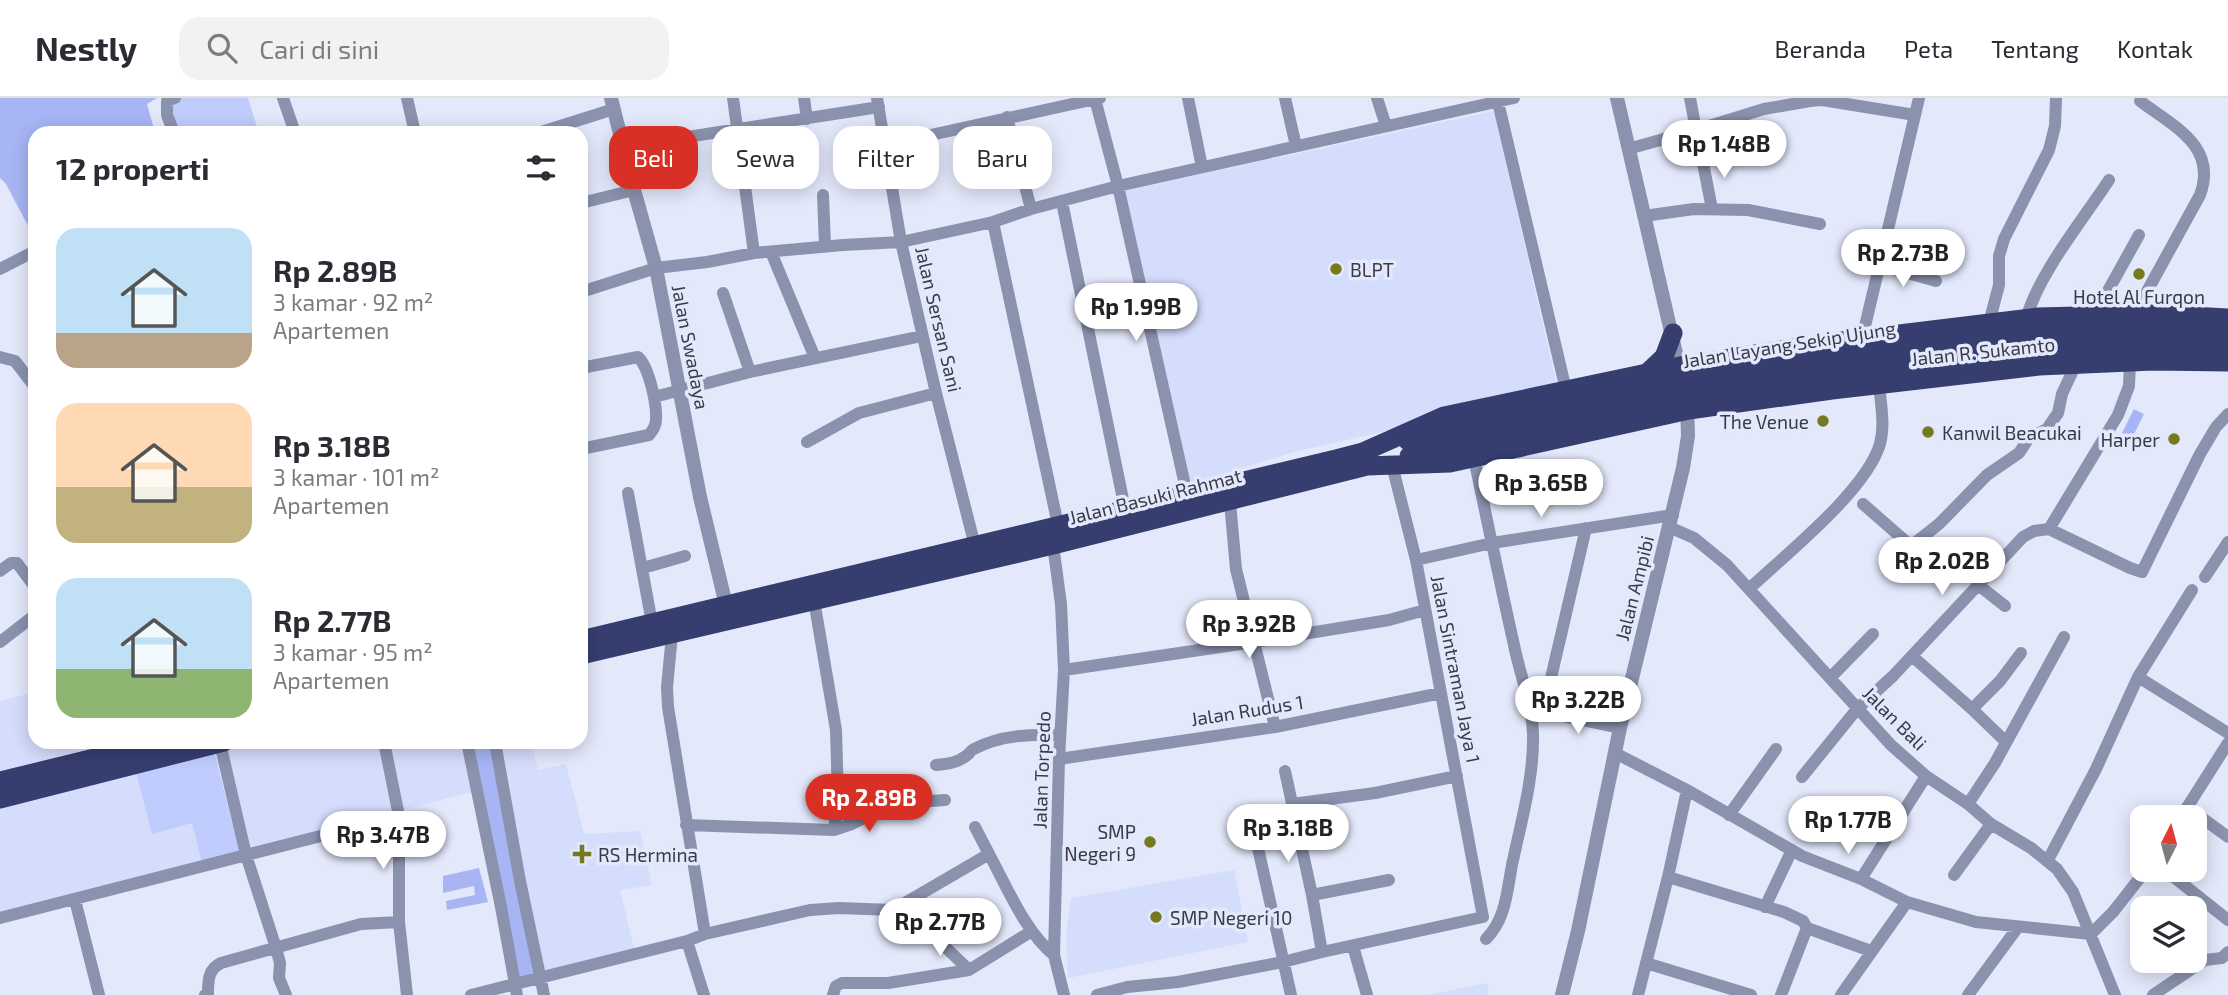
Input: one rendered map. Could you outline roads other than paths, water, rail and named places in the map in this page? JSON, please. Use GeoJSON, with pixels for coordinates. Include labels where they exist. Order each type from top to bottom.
{"type":"FeatureCollection","features":[{"type":"Feature","properties":{"kind":"highway","name":"Jalan R. Sukamto"},"geometry":{"type":"LineString","coordinates":[[1642,374],[1679,364],[2026,319],[2134,315],[2228,318]]}},
{"type":"Feature","properties":{"kind":"highway","name":"Jalan Layang Sekip Ujung"},"geometry":{"type":"LineString","coordinates":[[1365,459],[1574,403],[1753,386],[2014,335],[2152,329],[2228,334]]}},
{"type":"Feature","properties":{"kind":"highway"},"geometry":{"type":"LineString","coordinates":[[1673,333],[1684,348],[1705,362]]}},
{"type":"Feature","properties":{"kind":"highway"},"geometry":{"type":"LineString","coordinates":[[1639,421],[1657,405],[1661,396],[1655,380],[1642,374],[1664,358],[1673,333]]}},
{"type":"Feature","properties":{"kind":"highway"},"geometry":{"type":"LineString","coordinates":[[1860,339],[1848,350],[1849,370],[1852,380],[1871,386]]}},
{"type":"Feature","properties":{"kind":"highway","name":"Jalan Layang Sekip Ujung"},"geometry":{"type":"LineString","coordinates":[[1900,358],[2066,346],[2152,344],[2228,349]]}},
{"type":"Feature","properties":{"kind":"highway"},"geometry":{"type":"LineString","coordinates":[[1743,356],[1723,366],[1715,374],[1714,386],[1725,396],[1744,402]]}},
{"type":"Feature","properties":{"kind":"highway","name":"Jalan R. Sukamto"},"geometry":{"type":"LineString","coordinates":[[1744,402],[2039,366],[2228,362]]}},
{"type":"Feature","properties":{"kind":"highway","name":"Jalan Basuki Rahmat"},"geometry":{"type":"LineString","coordinates":[[588,653],[1230,502],[1365,459],[1444,416],[1574,403],[1642,374]]}},
{"type":"Feature","properties":{"kind":"highway","name":"Jalan Basuki Rahmat"},"geometry":{"type":"LineString","coordinates":[[588,638],[1187,494],[1365,459],[1392,465],[1450,463],[1639,421],[1744,402]]}},
{"type":"Feature","properties":{"kind":"highway"},"geometry":{"type":"LineString","coordinates":[[0,781],[131,749]]}},
{"type":"Feature","properties":{"kind":"highway"},"geometry":{"type":"LineString","coordinates":[[0,799],[195,749]]}},
{"type":"Feature","properties":{"kind":"street"},"geometry":{"type":"LineString","coordinates":[[171,126],[167,115],[167,101],[175,98]]}},
{"type":"Feature","properties":{"kind":"street"},"geometry":{"type":"LineString","coordinates":[[283,98],[293,126]]}},
{"type":"Feature","properties":{"kind":"street"},"geometry":{"type":"LineString","coordinates":[[407,98],[413,126]]}},
{"type":"Feature","properties":{"kind":"street"},"geometry":{"type":"LineString","coordinates":[[733,98],[737,126]]}},
{"type":"Feature","properties":{"kind":"street"},"geometry":{"type":"LineString","coordinates":[[804,98],[807,119]]}},
{"type":"Feature","properties":{"kind":"street"},"geometry":{"type":"LineString","coordinates":[[1188,98],[1202,167]]}},
{"type":"Feature","properties":{"kind":"street"},"geometry":{"type":"LineString","coordinates":[[1285,98],[1296,146]]}},
{"type":"Feature","properties":{"kind":"street"},"geometry":{"type":"LineString","coordinates":[[1377,98],[1386,126]]}},
{"type":"Feature","properties":{"kind":"street"},"geometry":{"type":"LineString","coordinates":[[588,290],[656,268],[754,253],[901,242],[993,222],[1118,186],[1386,126],[1469,103],[1498,102],[1514,98]]}},
{"type":"Feature","properties":{"kind":"street","name":"Jalan Ampibi"},"geometry":{"type":"LineString","coordinates":[[1562,995],[1620,728],[1671,521],[1688,436],[1689,411],[1673,333],[1617,98]]}},
{"type":"Feature","properties":{"kind":"street"},"geometry":{"type":"LineString","coordinates":[[1689,98],[1712,209]]}},
{"type":"Feature","properties":{"kind":"street"},"geometry":{"type":"LineString","coordinates":[[1860,339],[1919,98]]}},
{"type":"Feature","properties":{"kind":"street"},"geometry":{"type":"LineString","coordinates":[[1989,323],[2000,277],[2000,250],[2049,150],[2055,126],[2056,98]]}},
{"type":"Feature","properties":{"kind":"street"},"geometry":{"type":"LineString","coordinates":[[939,133],[1092,99],[1118,186],[1187,494]]}},
{"type":"Feature","properties":{"kind":"street"},"geometry":{"type":"LineString","coordinates":[[1628,149],[1696,130],[1763,103],[1822,100],[1915,115]]}},
{"type":"Feature","properties":{"kind":"street"},"geometry":{"type":"LineString","coordinates":[[2134,315],[2200,195],[2206,176],[2203,158],[2197,146],[2140,101]]}},
{"type":"Feature","properties":{"kind":"street"},"geometry":{"type":"LineString","coordinates":[[763,126],[807,119],[878,102]]}},
{"type":"Feature","properties":{"kind":"street","name":"Jalan Sersan Sani"},"geometry":{"type":"LineString","coordinates":[[878,102],[882,126]]}},
{"type":"Feature","properties":{"kind":"street"},"geometry":{"type":"LineString","coordinates":[[1498,102],[1574,403]]}},
{"type":"Feature","properties":{"kind":"street"},"geometry":{"type":"LineString","coordinates":[[556,126],[613,104]]}},
{"type":"Feature","properties":{"kind":"street","name":"Jalan Swadaya"},"geometry":{"type":"LineString","coordinates":[[613,104],[618,126]]}},
{"type":"Feature","properties":{"kind":"street"},"geometry":{"type":"LineString","coordinates":[[1007,117],[1031,209]]}},
{"type":"Feature","properties":{"kind":"street"},"geometry":{"type":"LineString","coordinates":[[2026,319],[2042,282],[2109,180]]}},
{"type":"Feature","properties":{"kind":"street"},"geometry":{"type":"LineString","coordinates":[[746,189],[754,253]]}},
{"type":"Feature","properties":{"kind":"street","name":"Jalan Sersan Sani"},"geometry":{"type":"LineString","coordinates":[[892,189],[922,336],[975,546]]}},
{"type":"Feature","properties":{"kind":"street"},"geometry":{"type":"LineString","coordinates":[[588,201],[634,190]]}},
{"type":"Feature","properties":{"kind":"street","name":"Jalan Swadaya"},"geometry":{"type":"LineString","coordinates":[[634,190],[656,268],[700,497],[726,605]]}},
{"type":"Feature","properties":{"kind":"street"},"geometry":{"type":"LineString","coordinates":[[823,195],[825,246]]}},
{"type":"Feature","properties":{"kind":"street"},"geometry":{"type":"LineString","coordinates":[[1062,202],[1125,509]]}},
{"type":"Feature","properties":{"kind":"street"},"geometry":{"type":"LineString","coordinates":[[1644,216],[1694,209],[1748,210],[1820,224]]}},
{"type":"Feature","properties":{"kind":"street"},"geometry":{"type":"LineString","coordinates":[[993,222],[1058,525]]}},
{"type":"Feature","properties":{"kind":"street"},"geometry":{"type":"LineString","coordinates":[[2094,316],[2139,234]]}},
{"type":"Feature","properties":{"kind":"street"},"geometry":{"type":"LineString","coordinates":[[771,252],[815,358]]}},
{"type":"Feature","properties":{"kind":"street"},"geometry":{"type":"LineString","coordinates":[[0,270],[28,255]]}},
{"type":"Feature","properties":{"kind":"street"},"geometry":{"type":"LineString","coordinates":[[1879,264],[1936,281]]}},
{"type":"Feature","properties":{"kind":"street"},"geometry":{"type":"LineString","coordinates":[[723,293],[750,372]]}},
{"type":"Feature","properties":{"kind":"street"},"geometry":{"type":"LineString","coordinates":[[654,397],[750,372],[922,336]]}},
{"type":"Feature","properties":{"kind":"street"},"geometry":{"type":"LineString","coordinates":[[0,357],[15,361],[28,369]]}},
{"type":"Feature","properties":{"kind":"street"},"geometry":{"type":"LineString","coordinates":[[588,366],[638,357],[644,364],[654,397],[656,421],[649,435],[588,448]]}},
{"type":"Feature","properties":{"kind":"street"},"geometry":{"type":"LineString","coordinates":[[2049,529],[2118,415],[2129,386],[2130,362]]}},
{"type":"Feature","properties":{"kind":"street"},"geometry":{"type":"LineString","coordinates":[[1911,546],[1939,524],[1986,475],[2016,456],[2029,438],[2047,429],[2057,416],[2062,394],[2076,364]]}},
{"type":"Feature","properties":{"kind":"street"},"geometry":{"type":"LineString","coordinates":[[1749,589],[1846,497],[1863,476],[1879,447],[1882,432],[1883,416],[1871,386]]}},
{"type":"Feature","properties":{"kind":"street"},"geometry":{"type":"LineString","coordinates":[[807,442],[859,412],[936,393]]}},
{"type":"Feature","properties":{"kind":"street"},"geometry":{"type":"LineString","coordinates":[[1802,777],[1857,709],[1912,656],[2023,537],[2034,531],[2049,529],[2142,572],[2200,454],[2216,427],[2228,414]]}},
{"type":"Feature","properties":{"kind":"street"},"geometry":{"type":"LineString","coordinates":[[1474,458],[1521,677],[1537,713]]}},
{"type":"Feature","properties":{"kind":"street","name":"Jalan Sintraman Jaya 1"},"geometry":{"type":"LineString","coordinates":[[1353,946],[1483,916],[1416,560],[1392,465]]}},
{"type":"Feature","properties":{"kind":"street"},"geometry":{"type":"LineString","coordinates":[[628,493],[652,622]]}},
{"type":"Feature","properties":{"kind":"street"},"geometry":{"type":"LineString","coordinates":[[1230,502],[1236,569],[1275,727]]}},
{"type":"Feature","properties":{"kind":"street"},"geometry":{"type":"LineString","coordinates":[[1863,504],[1911,546],[1943,581]]}},
{"type":"Feature","properties":{"kind":"street"},"geometry":{"type":"LineString","coordinates":[[1416,560],[1492,543],[1586,528],[1671,521]]}},
{"type":"Feature","properties":{"kind":"street","name":"Jalan Bali"},"geometry":{"type":"LineString","coordinates":[[1671,521],[1706,547],[1749,589],[1891,745],[1926,776],[1992,824],[2048,860],[2066,880],[2115,995]]}},
{"type":"Feature","properties":{"kind":"street"},"geometry":{"type":"LineString","coordinates":[[1486,939],[1497,927],[1504,909],[1527,797],[1537,713],[1586,528]]}},
{"type":"Feature","properties":{"kind":"street"},"geometry":{"type":"LineString","coordinates":[[2205,577],[2228,542]]}},
{"type":"Feature","properties":{"kind":"street","name":"Jalan Torpedo"},"geometry":{"type":"LineString","coordinates":[[1053,545],[1061,604],[1064,670],[1054,956],[1063,995]]}},
{"type":"Feature","properties":{"kind":"street"},"geometry":{"type":"LineString","coordinates":[[643,568],[685,556]]}},
{"type":"Feature","properties":{"kind":"street"},"geometry":{"type":"LineString","coordinates":[[0,571],[11,563],[17,563],[28,578]]}},
{"type":"Feature","properties":{"kind":"street"},"geometry":{"type":"LineString","coordinates":[[1977,584],[2005,607]]}},
{"type":"Feature","properties":{"kind":"street"},"geometry":{"type":"LineString","coordinates":[[2048,860],[2096,769],[2138,677],[2192,590]]}},
{"type":"Feature","properties":{"kind":"street"},"geometry":{"type":"LineString","coordinates":[[814,600],[836,730],[838,799],[834,830]]}},
{"type":"Feature","properties":{"kind":"street"},"geometry":{"type":"LineString","coordinates":[[1064,670],[1390,620],[1425,610]]}},
{"type":"Feature","properties":{"kind":"street"},"geometry":{"type":"LineString","coordinates":[[0,642],[28,620]]}},
{"type":"Feature","properties":{"kind":"street"},"geometry":{"type":"LineString","coordinates":[[1830,678],[1873,634]]}},
{"type":"Feature","properties":{"kind":"street"},"geometry":{"type":"LineString","coordinates":[[672,635],[667,698],[705,934]]}},
{"type":"Feature","properties":{"kind":"street"},"geometry":{"type":"LineString","coordinates":[[1968,804],[1995,763],[2064,637]]}},
{"type":"Feature","properties":{"kind":"street"},"geometry":{"type":"LineString","coordinates":[[1972,709],[2000,681],[2021,653]]}},
{"type":"Feature","properties":{"kind":"street"},"geometry":{"type":"LineString","coordinates":[[1912,656],[2006,742]]}},
{"type":"Feature","properties":{"kind":"street"},"geometry":{"type":"LineString","coordinates":[[2138,677],[2228,733]]}},
{"type":"Feature","properties":{"kind":"street","name":"Jalan Rudus 1"},"geometry":{"type":"LineString","coordinates":[[1059,759],[1275,727],[1441,693]]}},
{"type":"Feature","properties":{"kind":"street"},"geometry":{"type":"LineString","coordinates":[[1537,713],[1620,728]]}},
{"type":"Feature","properties":{"kind":"street"},"geometry":{"type":"LineString","coordinates":[[936,765],[951,764],[975,748],[1003,739],[1034,734],[1060,735]]}},
{"type":"Feature","properties":{"kind":"street"},"geometry":{"type":"LineString","coordinates":[[2189,805],[2223,762],[2228,743]]}},
{"type":"Feature","properties":{"kind":"street"},"geometry":{"type":"LineString","coordinates":[[223,749],[246,855],[276,948],[280,963],[279,978],[286,995]]}},
{"type":"Feature","properties":{"kind":"street"},"geometry":{"type":"LineString","coordinates":[[385,749],[399,816],[399,922],[407,995]]}},
{"type":"Feature","properties":{"kind":"street"},"geometry":{"type":"LineString","coordinates":[[468,749],[516,988]]}},
{"type":"Feature","properties":{"kind":"street"},"geometry":{"type":"LineString","coordinates":[[496,749],[537,979],[544,995]]}},
{"type":"Feature","properties":{"kind":"street"},"geometry":{"type":"LineString","coordinates":[[1729,816],[1776,749]]}},
{"type":"Feature","properties":{"kind":"street"},"geometry":{"type":"LineString","coordinates":[[1615,753],[1687,790],[1791,850],[1861,879],[1907,902],[1976,922],[2091,934],[2137,882]]}},
{"type":"Feature","properties":{"kind":"street"},"geometry":{"type":"LineString","coordinates":[[1285,771],[1322,951]]}},
{"type":"Feature","properties":{"kind":"street"},"geometry":{"type":"LineString","coordinates":[[1292,804],[1376,793],[1457,776]]}},
{"type":"Feature","properties":{"kind":"street"},"geometry":{"type":"LineString","coordinates":[[1861,879],[1926,776]]}},
{"type":"Feature","properties":{"kind":"street"},"geometry":{"type":"LineString","coordinates":[[1638,995],[1687,790]]}},
{"type":"Feature","properties":{"kind":"street"},"geometry":{"type":"LineString","coordinates":[[838,799],[892,804],[945,800]]}},
{"type":"Feature","properties":{"kind":"street"},"geometry":{"type":"LineString","coordinates":[[686,825],[834,830],[892,804]]}},
{"type":"Feature","properties":{"kind":"street"},"geometry":{"type":"LineString","coordinates":[[0,918],[399,816]]}},
{"type":"Feature","properties":{"kind":"street"},"geometry":{"type":"LineString","coordinates":[[1954,875],[1992,824]]}},
{"type":"Feature","properties":{"kind":"street"},"geometry":{"type":"LineString","coordinates":[[2207,825],[2228,837]]}},
{"type":"Feature","properties":{"kind":"street"},"geometry":{"type":"LineString","coordinates":[[975,827],[1032,931],[1054,956]]}},
{"type":"Feature","properties":{"kind":"street"},"geometry":{"type":"LineString","coordinates":[[1258,848],[1292,995]]}},
{"type":"Feature","properties":{"kind":"street"},"geometry":{"type":"LineString","coordinates":[[1765,906],[1791,850]]}},
{"type":"Feature","properties":{"kind":"street"},"geometry":{"type":"LineString","coordinates":[[471,995],[516,988],[537,979],[705,934],[810,910],[839,908],[884,911],[903,906],[989,854]]}},
{"type":"Feature","properties":{"kind":"street"},"geometry":{"type":"LineString","coordinates":[[1668,877],[1765,906],[1797,918],[1804,922],[1807,928],[1871,951]]}},
{"type":"Feature","properties":{"kind":"street"},"geometry":{"type":"LineString","coordinates":[[1312,895],[1389,880]]}},
{"type":"Feature","properties":{"kind":"street"},"geometry":{"type":"LineString","coordinates":[[2180,882],[2228,920]]}},
{"type":"Feature","properties":{"kind":"street"},"geometry":{"type":"LineString","coordinates":[[75,900],[99,995]]}},
{"type":"Feature","properties":{"kind":"street"},"geometry":{"type":"LineString","coordinates":[[1841,995],[1907,902]]}},
{"type":"Feature","properties":{"kind":"street"},"geometry":{"type":"LineString","coordinates":[[903,906],[969,970]]}},
{"type":"Feature","properties":{"kind":"street"},"geometry":{"type":"LineString","coordinates":[[207,995],[208,980],[215,966],[361,924],[399,922]]}},
{"type":"Feature","properties":{"kind":"street"},"geometry":{"type":"LineString","coordinates":[[1968,995],[2018,927]]}},
{"type":"Feature","properties":{"kind":"street"},"geometry":{"type":"LineString","coordinates":[[1782,995],[1807,928]]}},
{"type":"Feature","properties":{"kind":"street"},"geometry":{"type":"LineString","coordinates":[[833,995],[836,986],[842,984],[888,983],[969,970],[1032,931]]}},
{"type":"Feature","properties":{"kind":"street"},"geometry":{"type":"LineString","coordinates":[[687,940],[704,995]]}},
{"type":"Feature","properties":{"kind":"street"},"geometry":{"type":"LineString","coordinates":[[1097,995],[1127,987],[1178,982],[1283,962],[1353,946],[1367,995]]}},
{"type":"Feature","properties":{"kind":"street"},"geometry":{"type":"LineString","coordinates":[[2152,995],[2205,960],[2222,958],[2228,951]]}},
{"type":"Feature","properties":{"kind":"street"},"geometry":{"type":"LineString","coordinates":[[1646,963],[1751,995]]}},
{"type":"Feature","properties":{"kind":"street"},"geometry":{"type":"LineString","coordinates":[[1178,982],[1182,995]]}},
{"type":"Feature","properties":{"kind":"place","name":"BLPT"},"geometry":{"type":"Point","coordinates":[1336,269]}},
{"type":"Feature","properties":{"kind":"place","name":"Hotel Al Furqon"},"geometry":{"type":"Point","coordinates":[2139,274]}},
{"type":"Feature","properties":{"kind":"place","name":"The Venue"},"geometry":{"type":"Point","coordinates":[1823,421]}},
{"type":"Feature","properties":{"kind":"place","name":"Kanwil Beacukai"},"geometry":{"type":"Point","coordinates":[1928,432]}},
{"type":"Feature","properties":{"kind":"place","name":"Harper"},"geometry":{"type":"Point","coordinates":[2174,439]}},
{"type":"Feature","properties":{"kind":"place","name":"SMP Negeri 9"},"geometry":{"type":"Point","coordinates":[1150,842]}},
{"type":"Feature","properties":{"kind":"place","name":"RS Hermina"},"geometry":{"type":"Point","coordinates":[582,854]}},
{"type":"Feature","properties":{"kind":"place","name":"SMP Negeri 10"},"geometry":{"type":"Point","coordinates":[1156,917]}}]}
